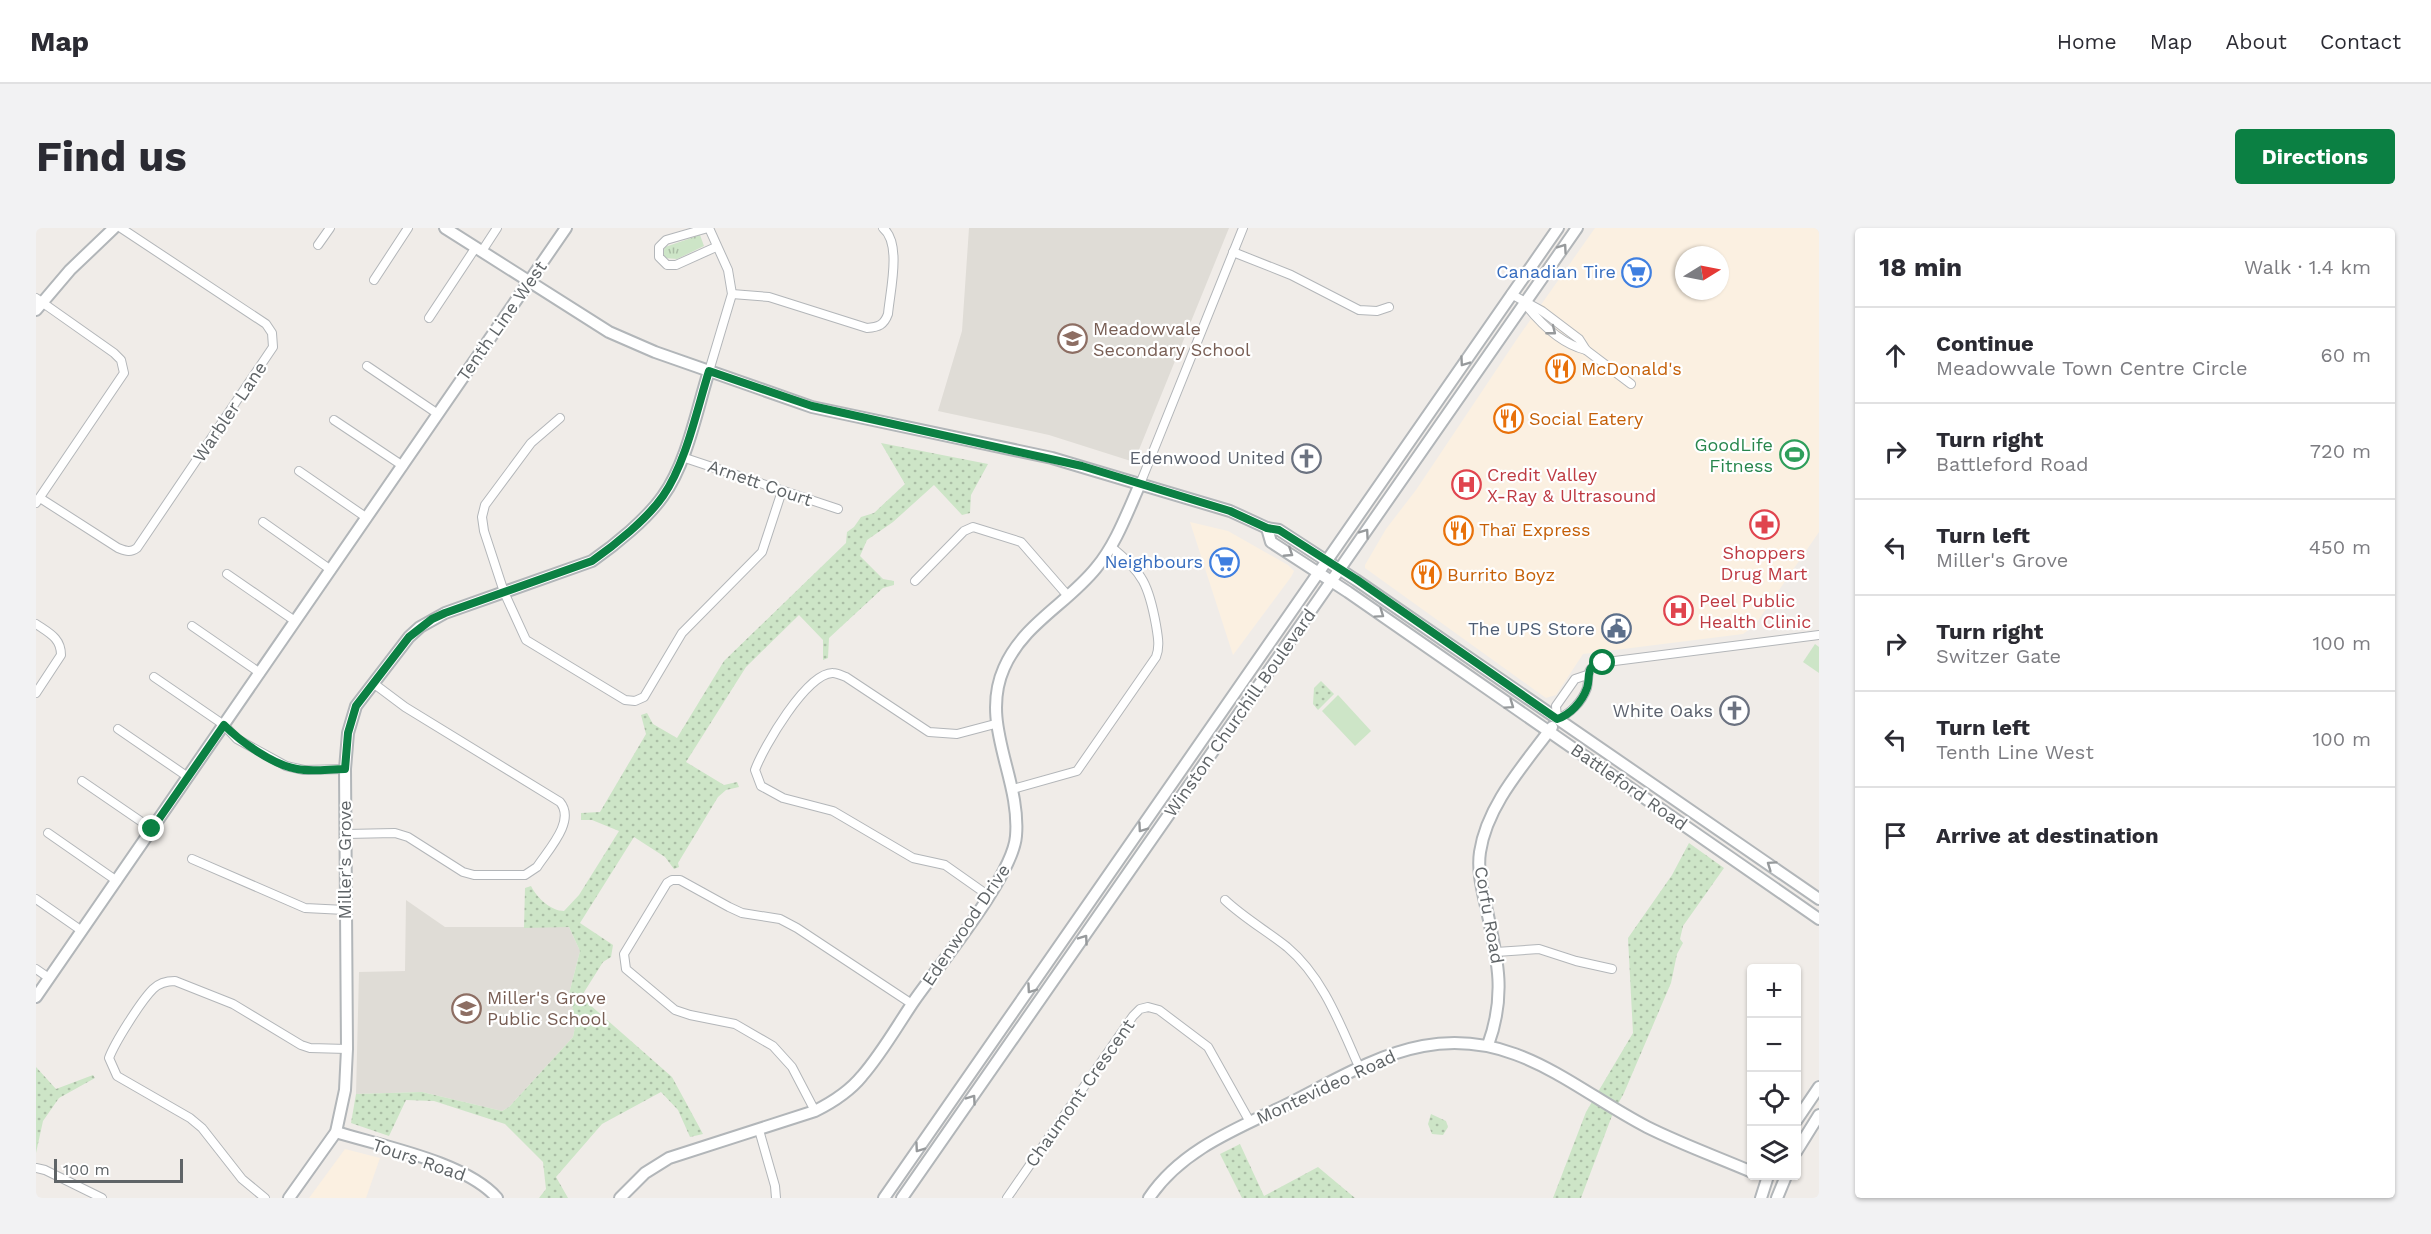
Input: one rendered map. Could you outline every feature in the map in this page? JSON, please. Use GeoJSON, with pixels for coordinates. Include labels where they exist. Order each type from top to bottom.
{"type":"FeatureCollection","features":[{"type":"Feature","properties":{"kind":"street"},"geometry":{"type":"LineString","coordinates":[[38,501],[124,373],[121,360],[114,353],[38,303],[114,228]]}},
{"type":"Feature","properties":{"kind":"street","name":"Warbler Lane"},"geometry":{"type":"LineString","coordinates":[[38,501],[118,548],[128,552],[133,551],[273,347],[272,333],[266,324],[121,228]]}},
{"type":"Feature","properties":{"kind":"street"},"geometry":{"type":"LineString","coordinates":[[318,245],[330,228]]}},
{"type":"Feature","properties":{"kind":"street"},"geometry":{"type":"LineString","coordinates":[[374,280],[408,228]]}},
{"type":"Feature","properties":{"kind":"street","name":"Battleford Road"},"geometry":{"type":"LineString","coordinates":[[445,228],[623,339],[709,371],[812,406],[1052,458],[1230,511],[1267,528],[1279,530],[1341,569],[1819,899]]}},
{"type":"Feature","properties":{"kind":"street"},"geometry":{"type":"LineString","coordinates":[[429,318],[497,228]]}},
{"type":"Feature","properties":{"kind":"street","name":"Tenth Line West"},"geometry":{"type":"LineString","coordinates":[[36,997],[566,228]]}},
{"type":"Feature","properties":{"kind":"street"},"geometry":{"type":"LineString","coordinates":[[709,228],[666,240],[659,248],[659,257],[667,265],[676,265],[716,247]]}},
{"type":"Feature","properties":{"kind":"street","name":"Miller's Grove"},"geometry":{"type":"LineString","coordinates":[[290,1198],[336,1132],[345,1090],[347,1049],[345,769],[348,733],[356,706],[409,637],[432,619],[592,561],[605,552],[662,497],[682,457],[732,294],[728,270],[709,228]]}},
{"type":"Feature","properties":{"kind":"street"},"geometry":{"type":"LineString","coordinates":[[732,294],[769,297],[867,328],[878,327],[885,321],[888,314],[894,247],[892,236],[883,228]]}},
{"type":"Feature","properties":{"kind":"street","name":"Edenwood Drive"},"geometry":{"type":"LineString","coordinates":[[620,1198],[645,1173],[669,1158],[815,1111],[835,1101],[862,1076],[989,896],[1009,862],[1016,839],[1017,810],[995,724],[996,691],[1010,655],[1030,628],[1068,596],[1096,568],[1111,547],[1140,484],[1243,228]]}},
{"type":"Feature","properties":{"kind":"street","name":"Winston Churchill Boulevard"},"geometry":{"type":"LineString","coordinates":[[884,1198],[1558,228]]}},
{"type":"Feature","properties":{"kind":"street","name":"Winston Churchill Boulevard"},"geometry":{"type":"LineString","coordinates":[[902,1198],[1577,228]]}},
{"type":"Feature","properties":{"kind":"street"},"geometry":{"type":"LineString","coordinates":[[1233,252],[1291,275],[1359,310],[1377,311],[1389,307]]}},
{"type":"Feature","properties":{"kind":"street"},"geometry":{"type":"LineString","coordinates":[[1511,294],[1542,311],[1579,339],[1586,350],[1631,384]]}},
{"type":"Feature","properties":{"kind":"street"},"geometry":{"type":"LineString","coordinates":[[367,366],[438,414]]}},
{"type":"Feature","properties":{"kind":"street"},"geometry":{"type":"LineString","coordinates":[[560,418],[531,443],[485,505],[482,517],[484,531],[504,592],[526,640],[625,700],[635,701],[644,697],[689,624],[762,552],[782,491]]}},
{"type":"Feature","properties":{"kind":"street"},"geometry":{"type":"LineString","coordinates":[[334,420],[403,466]]}},
{"type":"Feature","properties":{"kind":"street","name":"Arnett Court"},"geometry":{"type":"LineString","coordinates":[[682,457],[838,509]]}},
{"type":"Feature","properties":{"kind":"street"},"geometry":{"type":"LineString","coordinates":[[299,471],[367,518]]}},
{"type":"Feature","properties":{"kind":"street"},"geometry":{"type":"LineString","coordinates":[[263,522],[331,570]]}},
{"type":"Feature","properties":{"kind":"street"},"geometry":{"type":"LineString","coordinates":[[915,581],[964,531],[973,526],[1021,542],[1068,596]]}},
{"type":"Feature","properties":{"kind":"street","name":"Battleford Road"},"geometry":{"type":"LineString","coordinates":[[1267,528],[1271,542],[1332,581],[1819,919]]}},
{"type":"Feature","properties":{"kind":"street"},"geometry":{"type":"LineString","coordinates":[[1013,789],[1077,771],[1159,650],[1150,594],[1136,570],[1111,547]]}},
{"type":"Feature","properties":{"kind":"street"},"geometry":{"type":"LineString","coordinates":[[227,574],[295,621]]}},
{"type":"Feature","properties":{"kind":"street"},"geometry":{"type":"LineString","coordinates":[[36,624],[54,637],[61,649],[61,655],[36,693]]}},
{"type":"Feature","properties":{"kind":"street"},"geometry":{"type":"LineString","coordinates":[[192,626],[260,673]]}},
{"type":"Feature","properties":{"kind":"street"},"geometry":{"type":"LineString","coordinates":[[1587,675],[1575,679],[1556,706],[1557,719],[1569,715],[1587,687],[1587,675],[1592,666],[1599,663],[1819,635]]}},
{"type":"Feature","properties":{"kind":"street"},"geometry":{"type":"LineString","coordinates":[[989,896],[945,865],[914,858],[833,811],[783,798],[761,786],[754,770],[788,710],[822,676],[833,673],[846,677],[929,732],[957,734],[995,724]]}},
{"type":"Feature","properties":{"kind":"street"},"geometry":{"type":"LineString","coordinates":[[154,677],[224,725],[237,739],[286,766],[304,770],[345,769]]}},
{"type":"Feature","properties":{"kind":"street"},"geometry":{"type":"LineString","coordinates":[[346,834],[402,835],[463,872],[474,875],[515,876],[531,873],[537,867],[564,825],[566,816],[565,807],[560,802],[405,707],[373,683]]}},
{"type":"Feature","properties":{"kind":"street","name":"Corfu Road"},"geometry":{"type":"LineString","coordinates":[[1488,1046],[1495,1026],[1499,967],[1480,873],[1481,846],[1497,804],[1557,719]]}},
{"type":"Feature","properties":{"kind":"street"},"geometry":{"type":"LineString","coordinates":[[118,729],[188,777]]}},
{"type":"Feature","properties":{"kind":"street"},"geometry":{"type":"LineString","coordinates":[[82,781],[152,829]]}},
{"type":"Feature","properties":{"kind":"street"},"geometry":{"type":"LineString","coordinates":[[48,833],[117,881]]}},
{"type":"Feature","properties":{"kind":"street"},"geometry":{"type":"LineString","coordinates":[[192,860],[305,908],[345,910]]}},
{"type":"Feature","properties":{"kind":"street"},"geometry":{"type":"LineString","coordinates":[[815,1111],[792,1067],[773,1046],[735,1024],[675,1010],[626,969],[624,954],[667,883],[680,880],[742,913],[780,919],[813,937],[912,1004]]}},
{"type":"Feature","properties":{"kind":"street"},"geometry":{"type":"LineString","coordinates":[[36,899],[82,931]]}},
{"type":"Feature","properties":{"kind":"street"},"geometry":{"type":"LineString","coordinates":[[1225,900],[1288,948],[1308,970],[1329,1002],[1360,1069]]}},
{"type":"Feature","properties":{"kind":"street"},"geometry":{"type":"LineString","coordinates":[[1496,952],[1539,949],[1612,969]]}},
{"type":"Feature","properties":{"kind":"street"},"geometry":{"type":"LineString","coordinates":[[36,969],[49,978]]}},
{"type":"Feature","properties":{"kind":"street"},"geometry":{"type":"LineString","coordinates":[[265,1198],[242,1179],[202,1128],[190,1118],[117,1076],[109,1058],[113,1047],[153,990],[167,981],[175,981],[233,1004],[301,1045],[310,1048],[347,1049]]}},
{"type":"Feature","properties":{"kind":"street","name":"Chaumont Crescent"},"geometry":{"type":"LineString","coordinates":[[1007,1198],[1140,1009],[1149,1007],[1159,1010],[1208,1047],[1250,1122]]}},
{"type":"Feature","properties":{"kind":"street","name":"Montevideo Road"},"geometry":{"type":"LineString","coordinates":[[1149,1198],[1177,1166],[1217,1138],[1383,1058],[1424,1046],[1468,1043],[1520,1054],[1545,1065],[1646,1126],[1747,1170]]}},
{"type":"Feature","properties":{"kind":"street"},"geometry":{"type":"LineString","coordinates":[[1801,1115],[1819,1087]]}},
{"type":"Feature","properties":{"kind":"street"},"geometry":{"type":"LineString","coordinates":[[1801,1145],[1819,1115]]}},
{"type":"Feature","properties":{"kind":"street"},"geometry":{"type":"LineString","coordinates":[[759,1130],[775,1186],[776,1198]]}},
{"type":"Feature","properties":{"kind":"street","name":"Tours Road"},"geometry":{"type":"LineString","coordinates":[[336,1132],[432,1161],[484,1185],[497,1198]]}},
{"type":"Feature","properties":{"kind":"street"},"geometry":{"type":"LineString","coordinates":[[36,1168],[45,1170],[102,1198]]}},
{"type":"Feature","properties":{"kind":"street"},"geometry":{"type":"LineString","coordinates":[[1761,1198],[1764,1180]]}},
{"type":"Feature","properties":{"kind":"street"},"geometry":{"type":"LineString","coordinates":[[1778,1198],[1784,1180]]}},
{"type":"Feature","properties":{"kind":"shaded area","name":"Meadowvale Secondary School"},"geometry":{"type":"Polygon","coordinates":[[[969,228],[1229,228],[1134,462],[1049,435],[938,411],[962,331],[969,228]]]}},
{"type":"Feature","properties":{"kind":"shaded area"},"geometry":{"type":"Polygon","coordinates":[[[1595,228],[1819,228],[1819,532],[1755,625],[1743,634],[1583,654],[1556,695],[1546,698],[1365,568],[1386,529],[1416,490],[1519,336],[1595,228]]]}},
{"type":"Feature","properties":{"kind":"shaded area"},"geometry":{"type":"Polygon","coordinates":[[[1190,522],[1228,531],[1288,565],[1294,571],[1233,655],[1190,522]]]}},
{"type":"Feature","properties":{"kind":"shaded area","name":"Miller's Grove Public School"},"geometry":{"type":"Polygon","coordinates":[[[406,900],[445,927],[569,927],[580,951],[569,994],[576,1022],[573,1037],[509,1107],[502,1111],[422,1092],[356,1094],[359,972],[405,971],[406,900]]]}},
{"type":"Feature","properties":{"kind":"shaded area"},"geometry":{"type":"Polygon","coordinates":[[[345,1149],[380,1158],[366,1198],[309,1198],[345,1149]]]}},
{"type":"Feature","properties":{"kind":"green space"},"geometry":{"type":"Polygon","coordinates":[[[700,235],[704,246],[677,259],[665,258],[663,252],[665,247],[700,235]]]}},
{"type":"Feature","properties":{"kind":"green space"},"geometry":{"type":"Polygon","coordinates":[[[881,443],[988,464],[971,495],[970,513],[962,515],[934,485],[893,522],[867,540],[860,556],[883,579],[894,581],[894,585],[883,588],[829,638],[828,658],[823,660],[823,640],[799,615],[746,667],[686,762],[724,785],[737,782],[739,787],[726,790],[718,797],[678,863],[679,867],[674,869],[665,857],[634,837],[580,923],[613,945],[611,957],[603,962],[581,997],[672,1077],[703,1134],[690,1137],[678,1110],[661,1092],[602,1124],[556,1177],[568,1198],[539,1198],[546,1189],[543,1162],[505,1124],[434,1101],[406,1100],[389,1136],[351,1123],[356,1094],[422,1092],[502,1111],[509,1107],[573,1037],[576,1022],[569,994],[580,951],[569,927],[524,928],[525,888],[531,886],[545,903],[554,909],[564,911],[579,895],[619,831],[592,820],[581,820],[581,813],[600,812],[646,734],[641,715],[647,713],[653,724],[677,738],[724,661],[846,543],[847,532],[861,517],[874,513],[905,484],[881,443]]]}},
{"type":"Feature","properties":{"kind":"green space"},"geometry":{"type":"Polygon","coordinates":[[[1815,644],[1819,647],[1819,673],[1803,662],[1815,644]]]}},
{"type":"Feature","properties":{"kind":"green space"},"geometry":{"type":"Polygon","coordinates":[[[1321,681],[1334,694],[1318,710],[1313,704],[1314,688],[1321,681]]]}},
{"type":"Feature","properties":{"kind":"green space"},"geometry":{"type":"Polygon","coordinates":[[[1338,695],[1371,731],[1355,746],[1322,711],[1338,695]]]}},
{"type":"Feature","properties":{"kind":"green space"},"geometry":{"type":"Polygon","coordinates":[[[1689,843],[1724,868],[1683,926],[1680,939],[1683,943],[1677,954],[1671,983],[1624,1093],[1613,1113],[1581,1198],[1553,1198],[1586,1112],[1633,1033],[1628,938],[1672,875],[1689,843]]]}},
{"type":"Feature","properties":{"kind":"green space"},"geometry":{"type":"Polygon","coordinates":[[[36,1067],[56,1089],[93,1075],[95,1078],[59,1098],[43,1121],[36,1153],[36,1067]]]}},
{"type":"Feature","properties":{"kind":"green space"},"geometry":{"type":"Polygon","coordinates":[[[1431,1114],[1446,1121],[1448,1127],[1443,1135],[1432,1134],[1428,1124],[1431,1114]]]}},
{"type":"Feature","properties":{"kind":"green space"},"geometry":{"type":"Polygon","coordinates":[[[1240,1144],[1264,1196],[1318,1167],[1355,1198],[1242,1198],[1220,1154],[1240,1144]]]}},
{"type":"Feature","properties":{"kind":"place","name":"Canadian Tire"},"geometry":{"type":"Point","coordinates":[1637,272]}},
{"type":"Feature","properties":{"kind":"place","name":"Meadowvale Secondary School"},"geometry":{"type":"Point","coordinates":[1072,339]}},
{"type":"Feature","properties":{"kind":"place","name":"McDonald's"},"geometry":{"type":"Point","coordinates":[1560,369]}},
{"type":"Feature","properties":{"kind":"place","name":"Social Eatery"},"geometry":{"type":"Point","coordinates":[1508,419]}},
{"type":"Feature","properties":{"kind":"place","name":"GoodLife Fitness"},"geometry":{"type":"Point","coordinates":[1794,455]}},
{"type":"Feature","properties":{"kind":"place","name":"Edenwood United"},"geometry":{"type":"Point","coordinates":[1306,458]}},
{"type":"Feature","properties":{"kind":"place","name":"Credit Valley X-Ray & Ultrasound"},"geometry":{"type":"Point","coordinates":[1466,485]}},
{"type":"Feature","properties":{"kind":"place","name":"Shoppers Drug Mart"},"geometry":{"type":"Point","coordinates":[1764,524]}},
{"type":"Feature","properties":{"kind":"place","name":"Thaï Express"},"geometry":{"type":"Point","coordinates":[1458,530]}},
{"type":"Feature","properties":{"kind":"place","name":"Neighbours"},"geometry":{"type":"Point","coordinates":[1224,562]}},
{"type":"Feature","properties":{"kind":"place","name":"Burrito Boyz"},"geometry":{"type":"Point","coordinates":[1426,575]}},
{"type":"Feature","properties":{"kind":"place","name":"Peel Public Health Clinic"},"geometry":{"type":"Point","coordinates":[1678,611]}},
{"type":"Feature","properties":{"kind":"place","name":"The UPS Store"},"geometry":{"type":"Point","coordinates":[1616,629]}},
{"type":"Feature","properties":{"kind":"place","name":"White Oaks"},"geometry":{"type":"Point","coordinates":[1734,711]}},
{"type":"Feature","properties":{"kind":"place","name":"Miller's Grove Public School"},"geometry":{"type":"Point","coordinates":[466,1008]}},
{"type":"Feature","properties":{"kind":"route"},"geometry":{"type":"LineString","coordinates":[[152,829],[224,725],[237,739],[286,766],[304,770],[345,769],[348,733],[356,706],[409,637],[420,627],[445,613],[592,561],[647,514],[669,487],[682,457],[709,371],[812,406],[866,420],[1082,466],[1230,511],[1267,528],[1279,530],[1356,579],[1557,719],[1569,715],[1587,687],[1587,675],[1592,666],[1603,663]]}}]}
